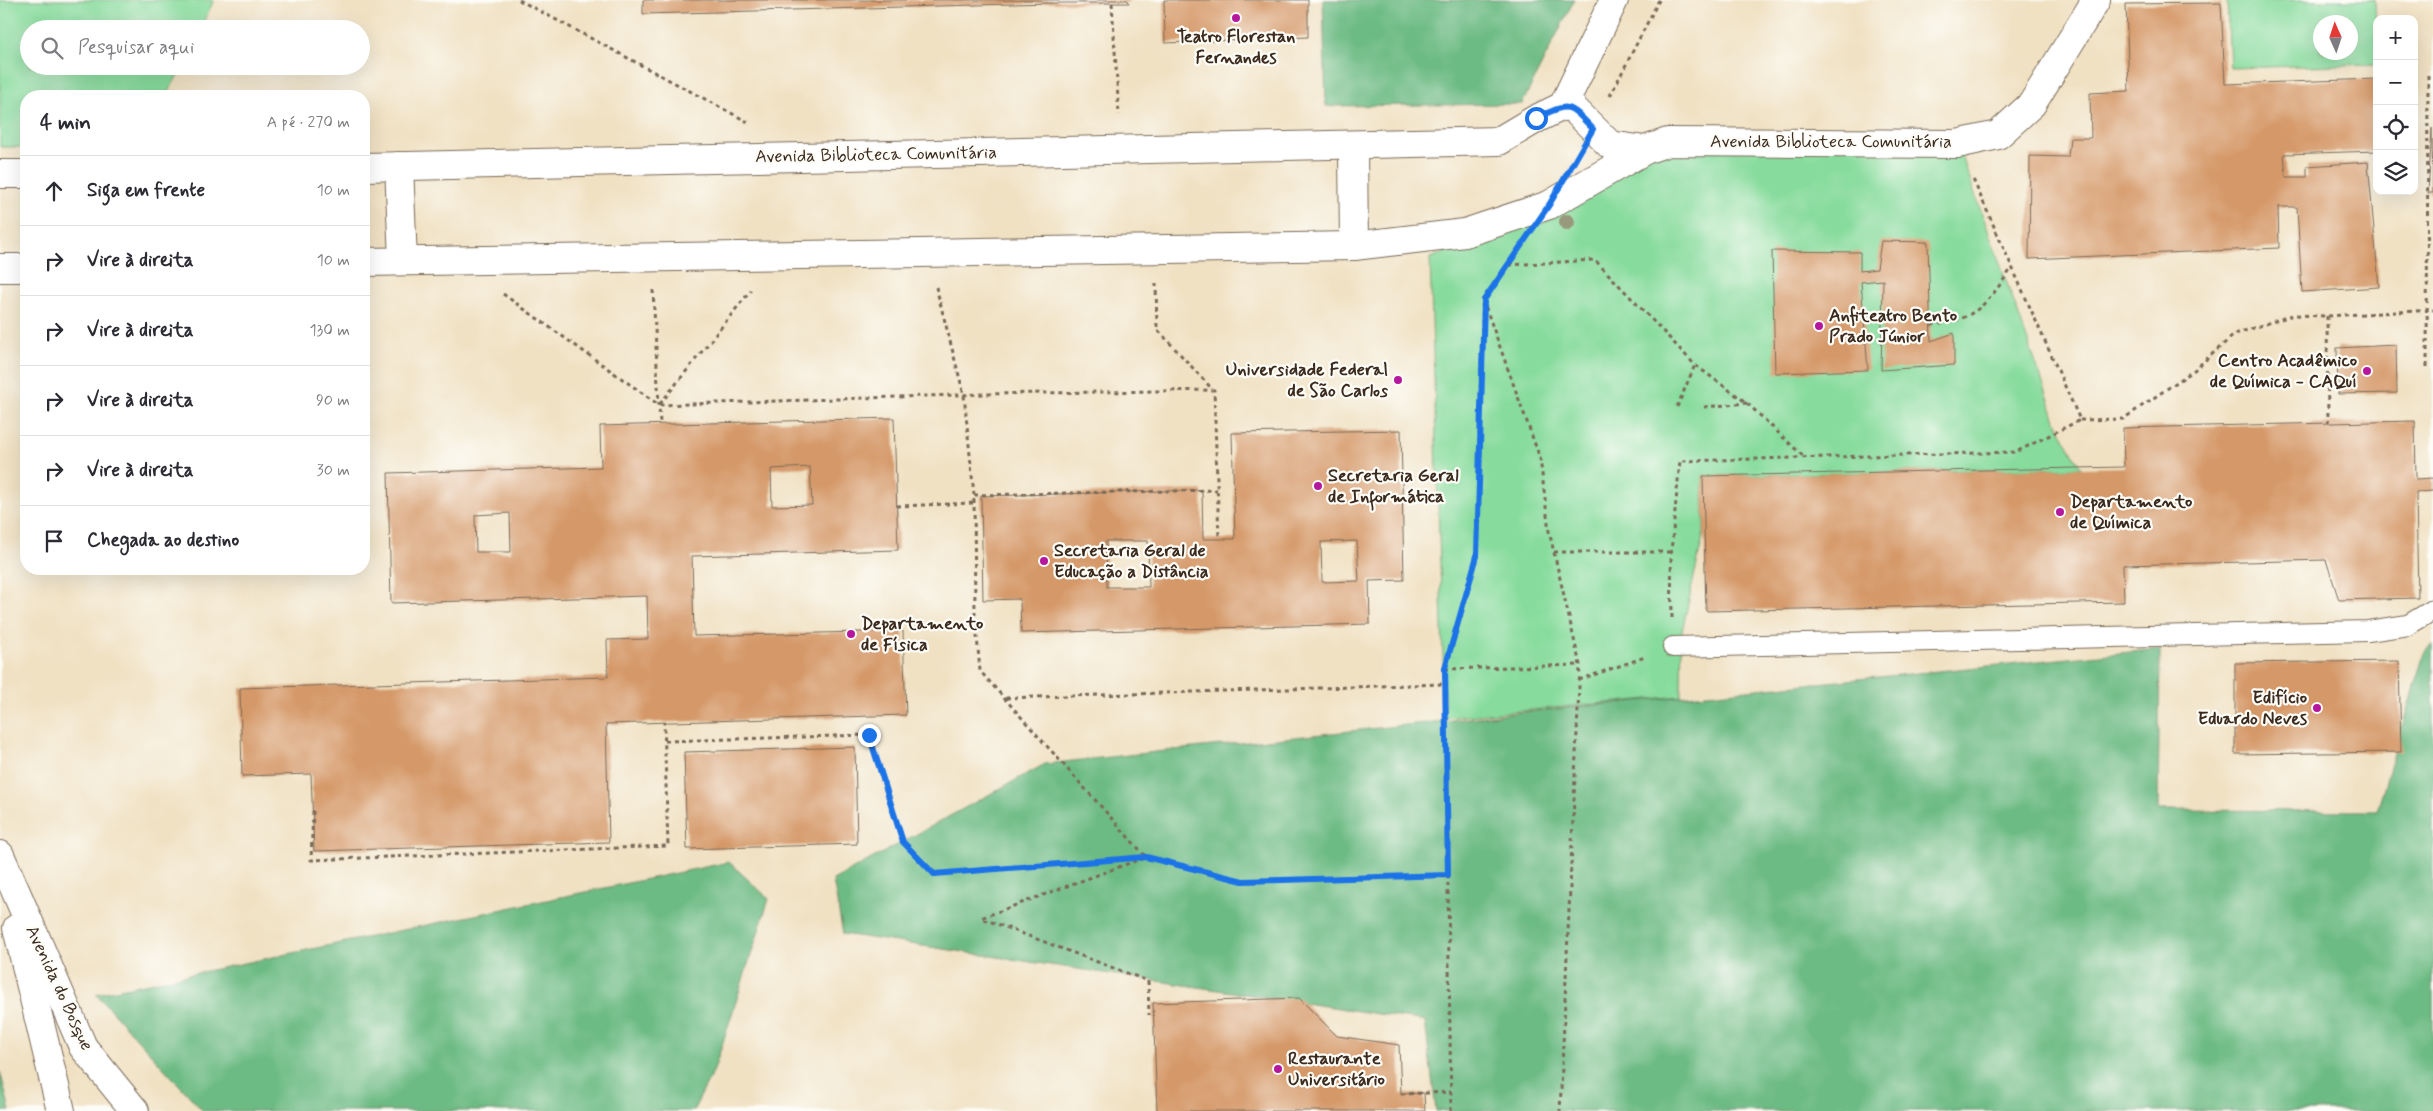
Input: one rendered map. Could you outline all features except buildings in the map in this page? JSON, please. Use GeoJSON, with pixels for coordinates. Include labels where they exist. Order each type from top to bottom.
{"type":"FeatureCollection","features":[{"type":"Feature","properties":{"kind":"street"},"geometry":{"type":"LineString","coordinates":[[1563,106],[1614,0]]}},
{"type":"Feature","properties":{"kind":"street","name":"Avenida Biblioteca Comunitária"},"geometry":{"type":"LineString","coordinates":[[370,262],[1354,246],[1465,233],[1549,205],[1645,150],[1668,142],[1957,144],[1998,135],[2032,104],[2096,0]]}},
{"type":"Feature","properties":{"kind":"street","name":"Avenida Biblioteca Comunitária"},"geometry":{"type":"LineString","coordinates":[[370,166],[1499,141],[1536,118],[1563,106],[1573,108],[1610,144],[1645,150]]}},
{"type":"Feature","properties":{"kind":"street"},"geometry":{"type":"LineString","coordinates":[[1353,145],[1354,246]]}},
{"type":"Feature","properties":{"kind":"street"},"geometry":{"type":"LineString","coordinates":[[399,166],[403,261]]}},
{"type":"Feature","properties":{"kind":"street"},"geometry":{"type":"LineString","coordinates":[[0,174],[20,174]]}},
{"type":"Feature","properties":{"kind":"street"},"geometry":{"type":"LineString","coordinates":[[0,268],[20,268]]}},
{"type":"Feature","properties":{"kind":"street","name":"Avenida do Bosque"},"geometry":{"type":"LineString","coordinates":[[0,857],[32,1019],[32,1047],[41,1111]]}},
{"type":"Feature","properties":{"kind":"street","name":"Avenida do Bosque"},"geometry":{"type":"LineString","coordinates":[[0,857],[61,1111]]}},
{"type":"Feature","properties":{"kind":"street","name":"Avenida do Bosque"},"geometry":{"type":"LineString","coordinates":[[0,857],[83,1047],[135,1111]]}},
{"type":"Feature","properties":{"kind":"lane"},"geometry":{"type":"LineString","coordinates":[[1672,647],[2368,631],[2408,625],[2433,610]]}},
{"type":"Feature","properties":{"kind":"path"},"geometry":{"type":"LineString","coordinates":[[519,0],[751,124]]}},
{"type":"Feature","properties":{"kind":"path"},"geometry":{"type":"LineString","coordinates":[[1593,129],[1659,0]]}},
{"type":"Feature","properties":{"kind":"path"},"geometry":{"type":"LineString","coordinates":[[1112,3],[1121,150]]}},
{"type":"Feature","properties":{"kind":"path"},"geometry":{"type":"LineString","coordinates":[[2427,367],[2428,72]]}},
{"type":"Feature","properties":{"kind":"path"},"geometry":{"type":"LineString","coordinates":[[1957,144],[2080,420]]}},
{"type":"Feature","properties":{"kind":"path"},"geometry":{"type":"LineString","coordinates":[[1155,249],[1157,330],[1214,390],[1219,539]]}},
{"type":"Feature","properties":{"kind":"path"},"geometry":{"type":"LineString","coordinates":[[1451,1111],[1445,668],[1477,556],[1484,300],[1518,250]]}},
{"type":"Feature","properties":{"kind":"path"},"geometry":{"type":"LineString","coordinates":[[928,252],[964,395],[974,495],[975,613],[980,672],[1146,857]]}},
{"type":"Feature","properties":{"kind":"path"},"geometry":{"type":"LineString","coordinates":[[659,405],[778,255]]}},
{"type":"Feature","properties":{"kind":"path"},"geometry":{"type":"LineString","coordinates":[[652,257],[660,424]]}},
{"type":"Feature","properties":{"kind":"path"},"geometry":{"type":"LineString","coordinates":[[1508,265],[1595,260],[1695,365],[1747,402],[1804,458]]}},
{"type":"Feature","properties":{"kind":"path"},"geometry":{"type":"LineString","coordinates":[[1931,325],[1953,323],[1976,312],[1995,291],[2012,267]]}},
{"type":"Feature","properties":{"kind":"path"},"geometry":{"type":"LineString","coordinates":[[502,294],[659,405],[964,395],[1214,390]]}},
{"type":"Feature","properties":{"kind":"path"},"geometry":{"type":"LineString","coordinates":[[1484,300],[1540,458],[1554,552],[1580,665],[1560,1111]]}},
{"type":"Feature","properties":{"kind":"path"},"geometry":{"type":"LineString","coordinates":[[1579,680],[1672,647],[1671,552],[1680,461],[2016,452],[2080,420],[2123,419],[2193,371],[2235,334],[2293,315],[2327,316],[2433,310]]}},
{"type":"Feature","properties":{"kind":"path"},"geometry":{"type":"LineString","coordinates":[[2327,316],[2328,423]]}},
{"type":"Feature","properties":{"kind":"path"},"geometry":{"type":"LineString","coordinates":[[1677,408],[1695,365]]}},
{"type":"Feature","properties":{"kind":"path"},"geometry":{"type":"LineString","coordinates":[[1704,407],[1747,402]]}},
{"type":"Feature","properties":{"kind":"path"},"geometry":{"type":"LineString","coordinates":[[974,495],[1217,490]]}},
{"type":"Feature","properties":{"kind":"path"},"geometry":{"type":"LineString","coordinates":[[897,506],[974,503]]}},
{"type":"Feature","properties":{"kind":"path"},"geometry":{"type":"LineString","coordinates":[[1554,552],[1671,552]]}},
{"type":"Feature","properties":{"kind":"path"},"geometry":{"type":"LineString","coordinates":[[1445,668],[1580,665]]}},
{"type":"Feature","properties":{"kind":"path"},"geometry":{"type":"LineString","coordinates":[[1005,698],[1444,684]]}},
{"type":"Feature","properties":{"kind":"path"},"geometry":{"type":"LineString","coordinates":[[313,811],[311,860],[668,846],[664,722]]}},
{"type":"Feature","properties":{"kind":"path"},"geometry":{"type":"LineString","coordinates":[[665,741],[869,735],[903,842],[934,874],[1146,857],[1243,881],[1448,875]]}},
{"type":"Feature","properties":{"kind":"path"},"geometry":{"type":"LineString","coordinates":[[1146,857],[981,918],[1148,981],[1149,1015]]}},
{"type":"Feature","properties":{"kind":"path"},"geometry":{"type":"LineString","coordinates":[[1401,1094],[1451,1092]]}},
{"type":"Feature","properties":{"kind":"green space"},"geometry":{"type":"Polygon","coordinates":[[[0,0],[214,0],[204,20],[20,20],[20,75],[178,75],[170,90],[20,90],[20,147],[0,147],[0,0]]]}},
{"type":"Feature","properties":{"kind":"green space"},"geometry":{"type":"Polygon","coordinates":[[[1323,0],[1574,0],[1522,104],[1326,106],[1323,0]]]}},
{"type":"Feature","properties":{"kind":"green space"},"geometry":{"type":"Polygon","coordinates":[[[2227,0],[2375,0],[2375,15],[2373,15],[2373,64],[2230,68],[2227,0]]]}},
{"type":"Feature","properties":{"kind":"green space"},"geometry":{"type":"Polygon","coordinates":[[[1957,144],[2059,428],[2081,468],[1703,476],[1704,532],[1682,631],[1681,696],[1445,718],[1430,258],[1470,242],[1645,150],[1957,144]]]}},
{"type":"Feature","properties":{"kind":"green space"},"geometry":{"type":"Polygon","coordinates":[[[2433,645],[2433,1111],[1436,1111],[1425,1021],[843,934],[833,880],[1045,764],[1526,712],[2160,649],[2158,810],[2377,811],[2424,653],[2433,645]]]}},
{"type":"Feature","properties":{"kind":"green space"},"geometry":{"type":"Polygon","coordinates":[[[729,862],[769,899],[714,1070],[693,1111],[203,1111],[96,994],[729,862]]]}},
{"type":"Feature","properties":{"kind":"green space"},"geometry":{"type":"Polygon","coordinates":[[[0,1071],[10,1111],[0,1111],[0,1071]]]}},
{"type":"Feature","properties":{"kind":"place","name":"Teatro Florestan Fernandes"},"geometry":{"type":"Point","coordinates":[1236,18]}},
{"type":"Feature","properties":{"kind":"place","name":"Anfiteatro Bento Prado Júnior"},"geometry":{"type":"Point","coordinates":[1819,326]}},
{"type":"Feature","properties":{"kind":"place","name":"Centro Acadêmico de Química - CAQuí"},"geometry":{"type":"Point","coordinates":[2367,371]}},
{"type":"Feature","properties":{"kind":"place","name":"Universidade Federal de São Carlos"},"geometry":{"type":"Point","coordinates":[1398,380]}},
{"type":"Feature","properties":{"kind":"place","name":"Secretaria Geral de Informática"},"geometry":{"type":"Point","coordinates":[1318,486]}},
{"type":"Feature","properties":{"kind":"place","name":"Departamento de Química"},"geometry":{"type":"Point","coordinates":[2060,512]}},
{"type":"Feature","properties":{"kind":"place","name":"Secretaria Geral de Educação a Distância"},"geometry":{"type":"Point","coordinates":[1044,561]}},
{"type":"Feature","properties":{"kind":"place","name":"Departamento de Física"},"geometry":{"type":"Point","coordinates":[851,634]}},
{"type":"Feature","properties":{"kind":"place","name":"Edifício Eduardo Neves"},"geometry":{"type":"Point","coordinates":[2317,708]}},
{"type":"Feature","properties":{"kind":"place","name":"Restaurante Universitário"},"geometry":{"type":"Point","coordinates":[1278,1069]}},
{"type":"Feature","properties":{"kind":"route"},"geometry":{"type":"LineString","coordinates":[[869,735],[903,842],[934,874],[1146,857],[1243,881],[1448,875],[1445,668],[1477,556],[1484,300],[1549,205],[1593,129],[1573,108],[1563,106],[1536,118]]}}]}
